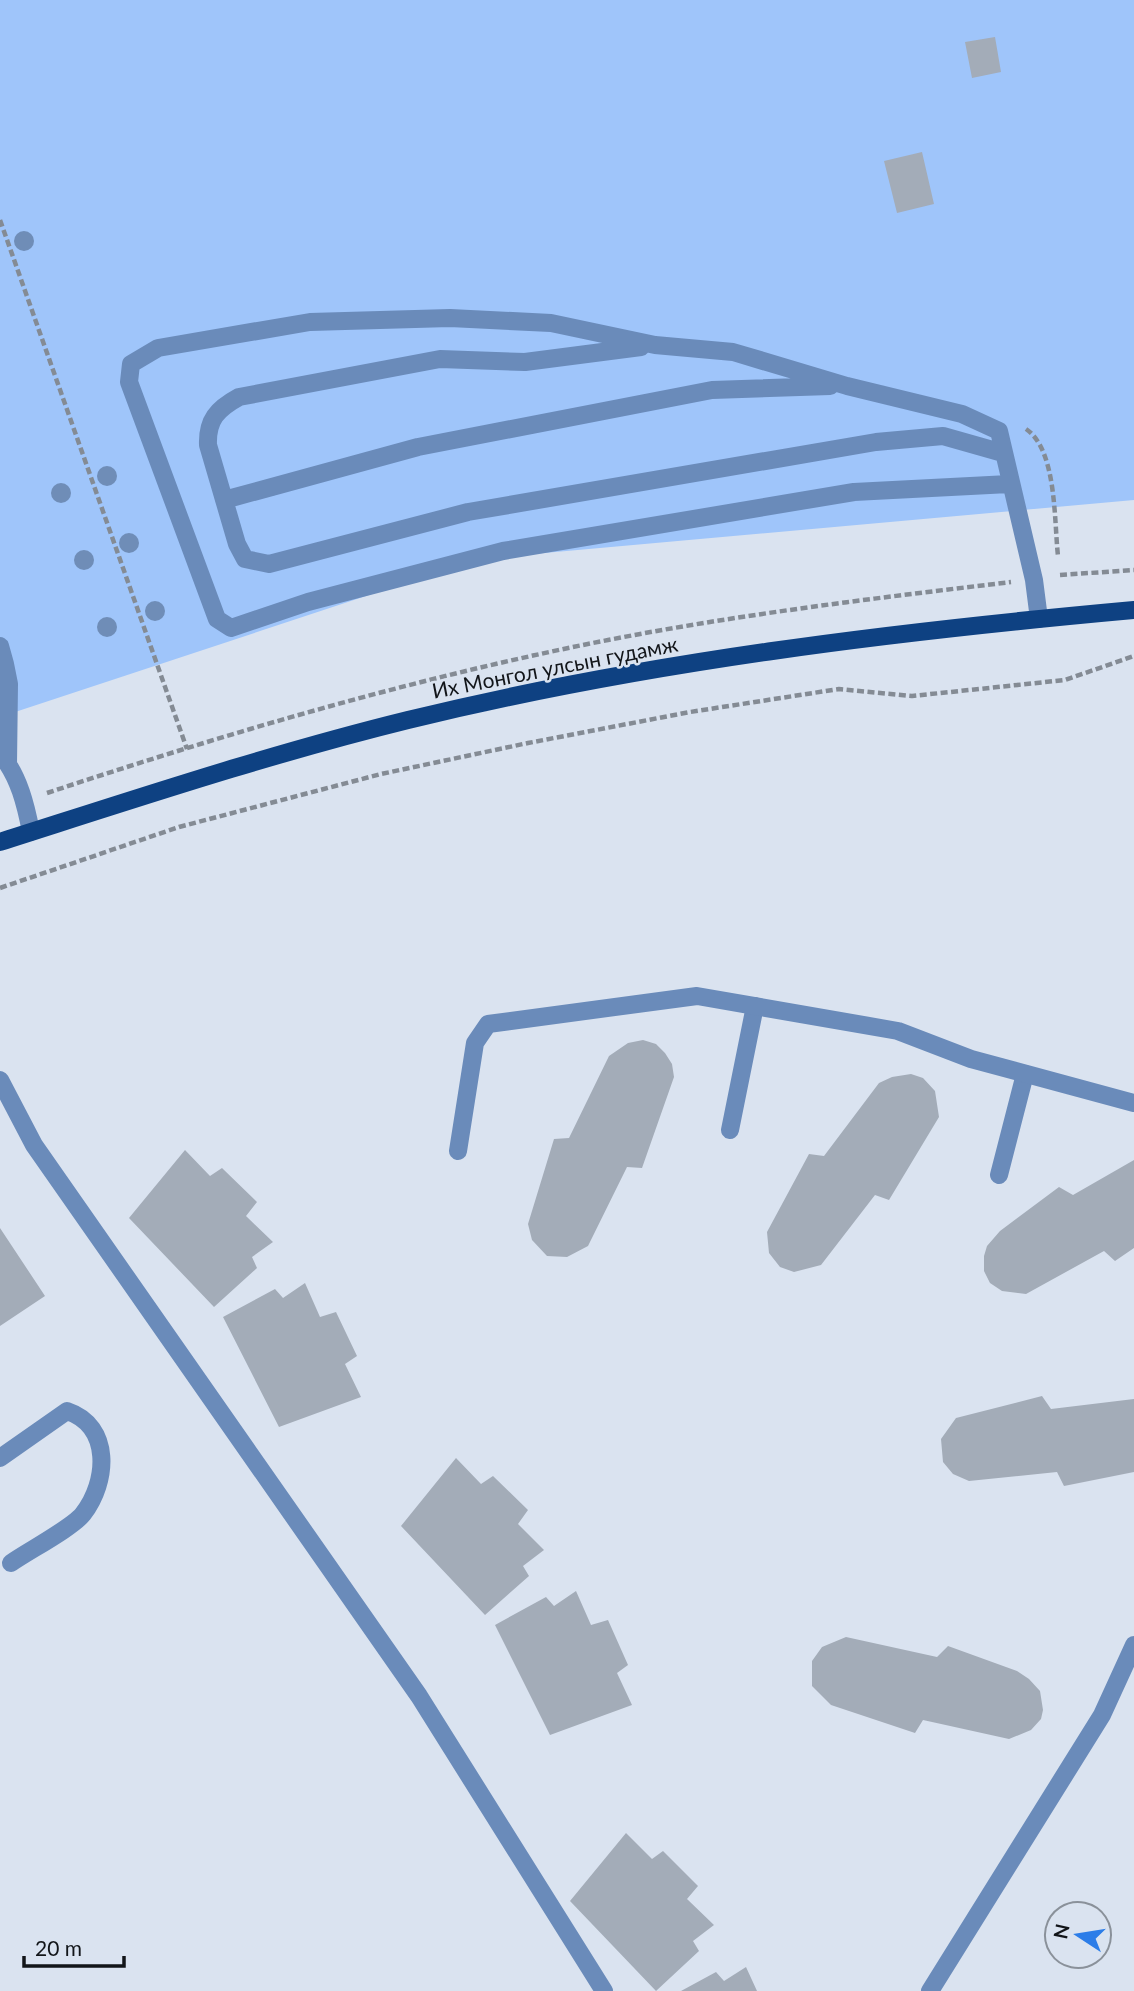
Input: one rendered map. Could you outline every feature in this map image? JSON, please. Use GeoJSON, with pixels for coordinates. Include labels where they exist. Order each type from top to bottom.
{"type":"FeatureCollection","features":[{"type":"Feature","properties":{"kind":"main road","name":"Их Монгол улсын гудамж"},"geometry":{"type":"LineString","coordinates":[[0,842],[284,754],[409,720],[771,651],[1134,610]]}},
{"type":"Feature","properties":{"kind":"street"},"geometry":{"type":"LineString","coordinates":[[1009,484],[854,492],[503,551],[308,602],[231,628],[216,619],[129,382],[128,371],[131,364],[158,348],[310,322],[450,318],[551,323],[655,345],[733,352],[848,386],[962,414],[999,431],[1009,484],[1034,579],[1039,619]]}},
{"type":"Feature","properties":{"kind":"street"},"geometry":{"type":"LineString","coordinates":[[655,345],[524,362],[440,359],[239,397],[219,408],[207,428],[208,445],[237,544],[245,559],[269,564],[468,512],[876,442],[943,436],[1003,453]]}},
{"type":"Feature","properties":{"kind":"street"},"geometry":{"type":"LineString","coordinates":[[224,500],[418,447],[712,390],[848,386]]}},
{"type":"Feature","properties":{"kind":"street"},"geometry":{"type":"LineString","coordinates":[[0,646],[2,665],[9,684],[4,759],[24,801],[31,832]]}},
{"type":"Feature","properties":{"kind":"street"},"geometry":{"type":"LineString","coordinates":[[458,1151],[475,1043],[488,1024],[697,996],[898,1031],[971,1059],[1134,1103]]}},
{"type":"Feature","properties":{"kind":"street"},"geometry":{"type":"LineString","coordinates":[[730,1130],[755,1006]]}},
{"type":"Feature","properties":{"kind":"street"},"geometry":{"type":"LineString","coordinates":[[999,1175],[1025,1074]]}},
{"type":"Feature","properties":{"kind":"street"},"geometry":{"type":"LineString","coordinates":[[0,1080],[34,1145],[419,1696],[604,1991]]}},
{"type":"Feature","properties":{"kind":"street"},"geometry":{"type":"LineString","coordinates":[[0,1458],[67,1411],[80,1415],[95,1431],[103,1450],[100,1476],[82,1516],[12,1563]]}},
{"type":"Feature","properties":{"kind":"street"},"geometry":{"type":"LineString","coordinates":[[930,1991],[1102,1716],[1134,1645]]}},
{"type":"Feature","properties":{"kind":"path"},"geometry":{"type":"LineString","coordinates":[[0,220],[191,759]]}},
{"type":"Feature","properties":{"kind":"path"},"geometry":{"type":"LineString","coordinates":[[0,888],[179,827],[381,774],[528,743],[690,712],[839,689],[912,696],[1065,680],[1134,656]]}},
{"type":"Feature","properties":{"kind":"shaded area"},"geometry":{"type":"Polygon","coordinates":[[[0,0],[1134,0],[1134,500],[478,559],[0,717],[0,0]]]}},
{"type":"Feature","properties":{"kind":"building"},"geometry":{"type":"Polygon","coordinates":[[[995,37],[1001,72],[972,78],[965,42],[995,37]]]}},
{"type":"Feature","properties":{"kind":"building"},"geometry":{"type":"Polygon","coordinates":[[[922,152],[934,204],[897,213],[884,161],[922,152]]]}},
{"type":"Feature","properties":{"kind":"building"},"geometry":{"type":"Polygon","coordinates":[[[643,1040],[656,1044],[665,1053],[672,1064],[674,1077],[642,1168],[627,1167],[588,1246],[567,1257],[547,1256],[532,1240],[528,1224],[554,1139],[569,1138],[609,1056],[628,1043],[643,1040]]]}},
{"type":"Feature","properties":{"kind":"building"},"geometry":{"type":"Polygon","coordinates":[[[911,1074],[923,1078],[935,1091],[939,1117],[889,1200],[875,1195],[821,1265],[794,1272],[780,1267],[769,1253],[767,1232],[809,1154],[824,1156],[879,1083],[892,1077],[911,1074]]]}},
{"type":"Feature","properties":{"kind":"building"},"geometry":{"type":"Polygon","coordinates":[[[185,1150],[210,1176],[222,1168],[257,1202],[246,1216],[273,1242],[252,1257],[257,1268],[214,1307],[129,1218],[185,1150]]]}},
{"type":"Feature","properties":{"kind":"building"},"geometry":{"type":"Polygon","coordinates":[[[1134,1160],[1134,1248],[1115,1261],[1104,1251],[1026,1294],[1002,1291],[990,1283],[984,1271],[984,1256],[987,1246],[1000,1231],[1059,1187],[1073,1195],[1134,1160]]]}},
{"type":"Feature","properties":{"kind":"building"},"geometry":{"type":"Polygon","coordinates":[[[0,1228],[45,1296],[0,1326],[0,1228]]]}},
{"type":"Feature","properties":{"kind":"building"},"geometry":{"type":"Polygon","coordinates":[[[305,1283],[320,1317],[336,1312],[357,1356],[345,1364],[361,1397],[279,1427],[223,1317],[275,1289],[283,1298],[305,1283]]]}},
{"type":"Feature","properties":{"kind":"building"},"geometry":{"type":"Polygon","coordinates":[[[1042,1396],[1051,1409],[1134,1399],[1134,1472],[1064,1486],[1057,1472],[969,1481],[953,1474],[943,1462],[941,1439],[956,1418],[1042,1396]]]}},
{"type":"Feature","properties":{"kind":"building"},"geometry":{"type":"Polygon","coordinates":[[[456,1458],[481,1484],[493,1476],[528,1510],[518,1524],[544,1550],[523,1566],[529,1576],[485,1615],[401,1526],[456,1458]]]}},
{"type":"Feature","properties":{"kind":"building"},"geometry":{"type":"Polygon","coordinates":[[[576,1591],[591,1625],[608,1620],[628,1665],[617,1673],[632,1705],[550,1735],[495,1625],[546,1597],[554,1606],[576,1591]]]}},
{"type":"Feature","properties":{"kind":"building"},"geometry":{"type":"Polygon","coordinates":[[[846,1637],[937,1657],[948,1646],[1017,1671],[1040,1691],[1043,1710],[1041,1719],[1031,1730],[1009,1739],[923,1720],[915,1733],[831,1705],[812,1686],[812,1661],[822,1647],[846,1637]]]}},
{"type":"Feature","properties":{"kind":"building"},"geometry":{"type":"Polygon","coordinates":[[[626,1833],[652,1859],[663,1851],[698,1886],[687,1899],[714,1925],[693,1941],[699,1951],[656,1991],[570,1901],[626,1833]]]}},
{"type":"Feature","properties":{"kind":"building"},"geometry":{"type":"Polygon","coordinates":[[[746,1967],[757,1991],[681,1991],[716,1972],[724,1981],[746,1967]]]}}]}
